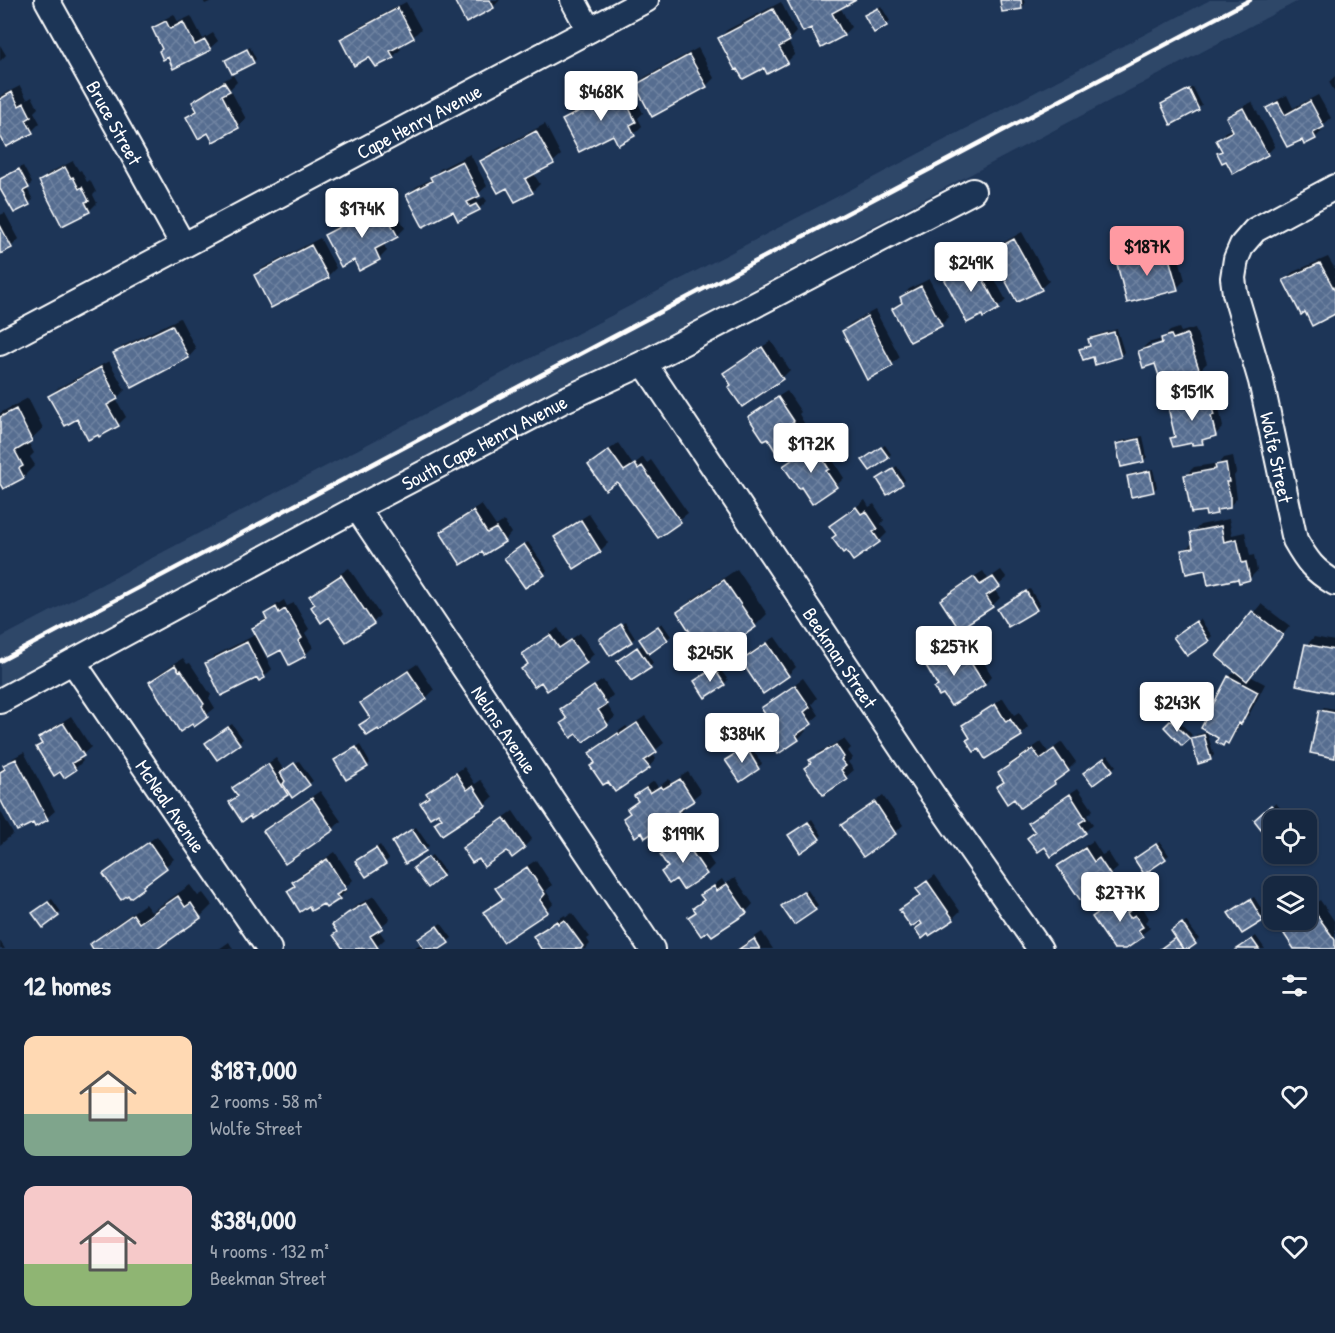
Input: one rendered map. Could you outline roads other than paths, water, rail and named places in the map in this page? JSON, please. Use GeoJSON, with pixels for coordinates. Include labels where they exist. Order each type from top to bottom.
{"type":"FeatureCollection","features":[{"type":"Feature","properties":{"kind":"street","name":"Bruce Street"},"geometry":{"type":"LineString","coordinates":[[47,0],[183,245]]}},
{"type":"Feature","properties":{"kind":"street"},"geometry":{"type":"LineString","coordinates":[[573,0],[589,30]]}},
{"type":"Feature","properties":{"kind":"street","name":"Cape Henry Avenue"},"geometry":{"type":"LineString","coordinates":[[0,343],[646,0]]}},
{"type":"Feature","properties":{"kind":"street","name":"Wolfe Street"},"geometry":{"type":"LineString","coordinates":[[1333,188],[1255,230],[1242,245],[1236,259],[1233,278],[1235,294],[1261,381],[1295,540],[1307,561],[1319,574],[1335,583]]}},
{"type":"Feature","properties":{"kind":"street","name":"South Cape Henry Avenue"},"geometry":{"type":"LineString","coordinates":[[0,701],[357,508],[552,407],[644,363],[973,191]]}},
{"type":"Feature","properties":{"kind":"street","name":"Beekman Street"},"geometry":{"type":"LineString","coordinates":[[644,363],[930,791],[1040,949]]}},
{"type":"Feature","properties":{"kind":"street","name":"Nelms Avenue"},"geometry":{"type":"LineString","coordinates":[[357,508],[652,949]]}},
{"type":"Feature","properties":{"kind":"street","name":"McNeal Avenue"},"geometry":{"type":"LineString","coordinates":[[73,662],[269,949]]}},
{"type":"Feature","properties":{"kind":"railway"},"geometry":{"type":"LineString","coordinates":[[0,661],[1250,0]]}}]}
